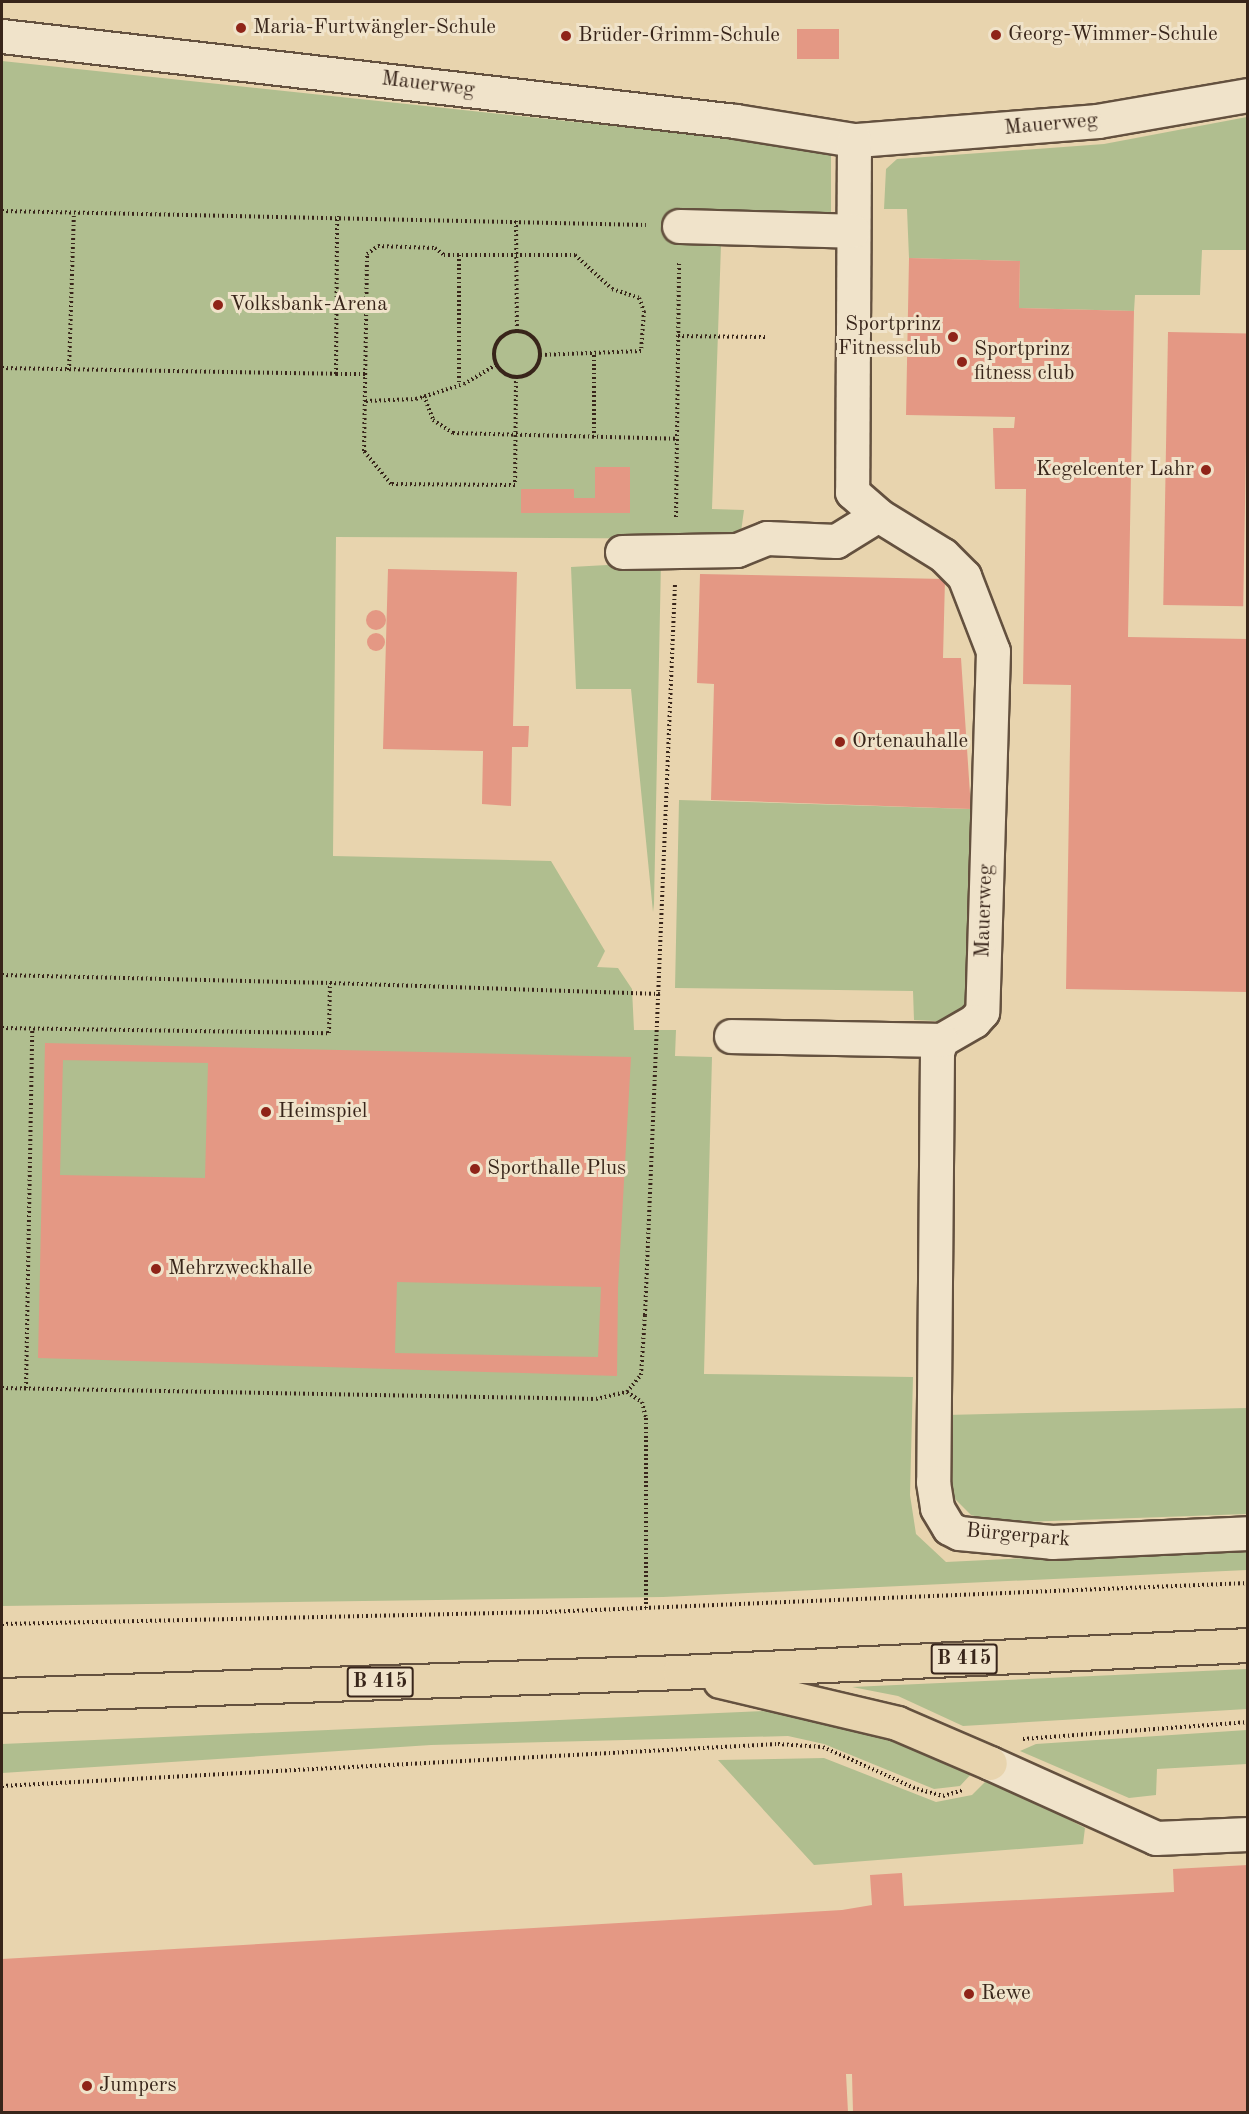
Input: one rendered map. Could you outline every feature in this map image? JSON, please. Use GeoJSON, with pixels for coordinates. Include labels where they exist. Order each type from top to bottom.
{"type":"FeatureCollection","features":[{"type":"Feature","properties":{"kind":"main road","name":"B 415"},"geometry":{"type":"LineString","coordinates":[[2,1695],[680,1672],[1248,1646]]}},
{"type":"Feature","properties":{"kind":"main road"},"geometry":{"type":"LineString","coordinates":[[680,1672],[897,1723],[990,1763]]}},
{"type":"Feature","properties":{"kind":"street","name":"Mauerweg"},"geometry":{"type":"LineString","coordinates":[[2,36],[735,121],[854,140],[1098,121],[1248,95]]}},
{"type":"Feature","properties":{"kind":"street","name":"Mauerweg"},"geometry":{"type":"LineString","coordinates":[[854,140],[852,492],[878,515],[943,555],[964,576],[993,651],[982,1012],[974,1021],[941,1040]]}},
{"type":"Feature","properties":{"kind":"street"},"geometry":{"type":"LineString","coordinates":[[679,226],[853,231]]}},
{"type":"Feature","properties":{"kind":"street"},"geometry":{"type":"LineString","coordinates":[[622,552],[736,550],[766,538],[836,542],[878,515]]}},
{"type":"Feature","properties":{"kind":"street"},"geometry":{"type":"LineString","coordinates":[[731,1036],[941,1040]]}},
{"type":"Feature","properties":{"kind":"street","name":"Bürgerpark"},"geometry":{"type":"LineString","coordinates":[[941,1040],[938,1052],[935,1131],[933,1482],[937,1508],[949,1528],[970,1535],[1052,1542],[1248,1533]]}},
{"type":"Feature","properties":{"kind":"street"},"geometry":{"type":"LineString","coordinates":[[990,1763],[1156,1838],[1248,1834]]}},
{"type":"Feature","properties":{"kind":"path"},"geometry":{"type":"LineString","coordinates":[[2,211],[74,214],[337,216],[679,226],[676,552],[660,994],[641,1375],[627,1392],[596,1399],[2,1388]]}},
{"type":"Feature","properties":{"kind":"path"},"geometry":{"type":"LineString","coordinates":[[69,370],[74,214]]}},
{"type":"Feature","properties":{"kind":"path"},"geometry":{"type":"LineString","coordinates":[[336,374],[337,216]]}},
{"type":"Feature","properties":{"kind":"path"},"geometry":{"type":"LineString","coordinates":[[516,221],[517,330]]}},
{"type":"Feature","properties":{"kind":"path"},"geometry":{"type":"LineString","coordinates":[[516,377],[514,484],[391,484],[364,451],[367,254],[378,246],[435,248],[444,255],[575,255],[612,289],[639,298],[644,311],[641,351],[594,355],[540,355]]}},
{"type":"Feature","properties":{"kind":"path"},"geometry":{"type":"LineString","coordinates":[[459,255],[459,385]]}},
{"type":"Feature","properties":{"kind":"path"},"geometry":{"type":"LineString","coordinates":[[516,377],[535,368],[540,355],[537,340],[517,330]]}},
{"type":"Feature","properties":{"kind":"path"},"geometry":{"type":"LineString","coordinates":[[496,365],[496,341],[517,330]]}},
{"type":"Feature","properties":{"kind":"path"},"geometry":{"type":"LineString","coordinates":[[678,336],[766,337]]}},
{"type":"Feature","properties":{"kind":"path"},"geometry":{"type":"LineString","coordinates":[[594,355],[594,439]]}},
{"type":"Feature","properties":{"kind":"path"},"geometry":{"type":"LineString","coordinates":[[366,401],[424,396],[459,385],[496,365]]}},
{"type":"Feature","properties":{"kind":"path"},"geometry":{"type":"LineString","coordinates":[[496,365],[516,377]]}},
{"type":"Feature","properties":{"kind":"path"},"geometry":{"type":"LineString","coordinates":[[2,368],[366,374]]}},
{"type":"Feature","properties":{"kind":"path"},"geometry":{"type":"LineString","coordinates":[[424,396],[434,420],[453,433],[516,437],[677,439]]}},
{"type":"Feature","properties":{"kind":"path"},"geometry":{"type":"LineString","coordinates":[[2,975],[660,994]]}},
{"type":"Feature","properties":{"kind":"path"},"geometry":{"type":"LineString","coordinates":[[2,1028],[329,1033],[330,983]]}},
{"type":"Feature","properties":{"kind":"path"},"geometry":{"type":"LineString","coordinates":[[26,1388],[32,1028]]}},
{"type":"Feature","properties":{"kind":"path"},"geometry":{"type":"LineString","coordinates":[[627,1392],[642,1402],[646,1418],[645,1608]]}},
{"type":"Feature","properties":{"kind":"path"},"geometry":{"type":"LineString","coordinates":[[2,1624],[645,1608],[1248,1583]]}},
{"type":"Feature","properties":{"kind":"path"},"geometry":{"type":"LineString","coordinates":[[2,1786],[778,1744],[823,1747],[918,1789],[944,1796],[967,1790],[990,1763],[1010,1745],[1031,1736],[1248,1722]]}},
{"type":"Feature","properties":{"kind":"green space"},"geometry":{"type":"Polygon","coordinates":[[[2,61],[831,149],[831,220],[693,217],[694,244],[721,245],[712,509],[744,510],[740,539],[336,537],[333,856],[551,861],[605,951],[597,967],[618,968],[632,989],[634,1030],[676,1030],[675,1056],[712,1057],[704,1374],[913,1377],[910,1495],[916,1534],[946,1562],[1247,1547],[1247,1570],[663,1597],[2,1606],[2,61]]]}},
{"type":"Feature","properties":{"kind":"green space"},"geometry":{"type":"Polygon","coordinates":[[[1247,117],[1247,250],[1202,250],[1200,295],[1135,295],[1134,311],[1019,308],[1020,261],[909,258],[907,209],[884,209],[886,169],[897,159],[1104,144],[1247,117]]]}},
{"type":"Feature","properties":{"kind":"green space"},"geometry":{"type":"Polygon","coordinates":[[[661,562],[653,912],[631,689],[576,689],[571,567],[661,562]]]}},
{"type":"Feature","properties":{"kind":"green space"},"geometry":{"type":"Polygon","coordinates":[[[679,800],[971,809],[969,1007],[955,1022],[914,1020],[913,991],[675,988],[679,800]]]}},
{"type":"Feature","properties":{"kind":"green space"},"geometry":{"type":"Polygon","coordinates":[[[1247,1408],[1247,1514],[996,1523],[971,1515],[949,1493],[946,1415],[1247,1408]]]}},
{"type":"Feature","properties":{"kind":"green space"},"geometry":{"type":"Polygon","coordinates":[[[1247,1669],[1247,1709],[963,1726],[898,1696],[852,1687],[1247,1669]]]}},
{"type":"Feature","properties":{"kind":"green space"},"geometry":{"type":"Polygon","coordinates":[[[790,1710],[866,1726],[973,1772],[960,1786],[934,1789],[824,1744],[788,1736],[431,1745],[2,1773],[2,1744],[790,1710]]]}},
{"type":"Feature","properties":{"kind":"green space"},"geometry":{"type":"Polygon","coordinates":[[[1247,1730],[1247,1764],[1157,1769],[1156,1795],[1129,1798],[1020,1751],[1036,1744],[1247,1730]]]}},
{"type":"Feature","properties":{"kind":"green space"},"geometry":{"type":"Polygon","coordinates":[[[824,1758],[936,1802],[972,1795],[989,1778],[1085,1828],[1083,1844],[814,1865],[718,1760],[824,1758]]]}},
{"type":"Feature","properties":{"kind":"building"},"geometry":{"type":"Polygon","coordinates":[[[797,29],[839,29],[839,59],[797,59],[797,29]]]}},
{"type":"Feature","properties":{"kind":"building"},"geometry":{"type":"Polygon","coordinates":[[[909,258],[1020,261],[1019,308],[1134,311],[1128,637],[1248,639],[1248,992],[1066,989],[1071,685],[1023,684],[1026,489],[995,489],[993,428],[1014,428],[1015,417],[906,415],[909,258]]]}},
{"type":"Feature","properties":{"kind":"building","name":"Kegelcenter Lahr"},"geometry":{"type":"Polygon","coordinates":[[[1168,332],[1248,333],[1243,606],[1163,605],[1168,332]]]}},
{"type":"Feature","properties":{"kind":"building"},"geometry":{"type":"Polygon","coordinates":[[[595,467],[630,467],[630,513],[521,513],[521,489],[574,489],[574,498],[595,498],[595,467]]]}},
{"type":"Feature","properties":{"kind":"building"},"geometry":{"type":"Polygon","coordinates":[[[388,569],[517,572],[513,726],[529,726],[528,747],[512,747],[511,806],[482,804],[483,751],[383,749],[388,569]]]}},
{"type":"Feature","properties":{"kind":"building","name":"Ortenauhalle"},"geometry":{"type":"Polygon","coordinates":[[[700,574],[945,579],[943,658],[961,658],[971,809],[711,800],[714,684],[697,683],[700,574]]]}},
{"type":"Feature","properties":{"kind":"building"},"geometry":{"type":"Polygon","coordinates":[[[376,610],[383,613],[386,620],[383,627],[376,630],[369,627],[366,620],[369,613],[376,610]]]}},
{"type":"Feature","properties":{"kind":"building"},"geometry":{"type":"Polygon","coordinates":[[[372,633],[380,633],[385,638],[383,649],[372,651],[367,646],[367,638],[372,633]]]}},
{"type":"Feature","properties":{"kind":"building"},"geometry":{"type":"Polygon","coordinates":[[[45,1043],[631,1057],[618,1288],[617,1376],[38,1358],[45,1043]],[[63,1060],[60,1175],[205,1178],[208,1063],[63,1060]],[[397,1282],[395,1353],[598,1357],[601,1287],[397,1282]]]}},
{"type":"Feature","properties":{"kind":"building"},"geometry":{"type":"Polygon","coordinates":[[[1248,1865],[1248,2112],[853,2112],[852,2074],[846,2074],[848,2112],[2,2112],[2,1959],[842,1910],[872,1905],[870,1875],[902,1873],[904,1906],[1174,1892],[1173,1869],[1248,1865]]]}},
{"type":"Feature","properties":{"kind":"place","name":"Maria-Furtwängler-Schule"},"geometry":{"type":"Point","coordinates":[241,28]}},
{"type":"Feature","properties":{"kind":"place","name":"Georg-Wimmer-Schule"},"geometry":{"type":"Point","coordinates":[996,35]}},
{"type":"Feature","properties":{"kind":"place","name":"Brüder-Grimm-Schule"},"geometry":{"type":"Point","coordinates":[566,36]}},
{"type":"Feature","properties":{"kind":"place","name":"Volksbank-Arena"},"geometry":{"type":"Point","coordinates":[218,305]}},
{"type":"Feature","properties":{"kind":"place","name":"Sportprinz Fitnessclub"},"geometry":{"type":"Point","coordinates":[953,337]}},
{"type":"Feature","properties":{"kind":"place","name":"Sportprinz fitness club"},"geometry":{"type":"Point","coordinates":[962,362]}},
{"type":"Feature","properties":{"kind":"place","name":"Kegelcenter Lahr"},"geometry":{"type":"Point","coordinates":[1206,470]}},
{"type":"Feature","properties":{"kind":"place","name":"Ortenauhalle"},"geometry":{"type":"Point","coordinates":[840,742]}},
{"type":"Feature","properties":{"kind":"place","name":"Heimspiel"},"geometry":{"type":"Point","coordinates":[266,1112]}},
{"type":"Feature","properties":{"kind":"place","name":"Sporthalle Plus"},"geometry":{"type":"Point","coordinates":[475,1169]}},
{"type":"Feature","properties":{"kind":"place","name":"Mehrzweckhalle"},"geometry":{"type":"Point","coordinates":[156,1269]}},
{"type":"Feature","properties":{"kind":"place","name":"Rewe"},"geometry":{"type":"Point","coordinates":[969,1994]}},
{"type":"Feature","properties":{"kind":"place","name":"Jumpers"},"geometry":{"type":"Point","coordinates":[87,2086]}}]}
